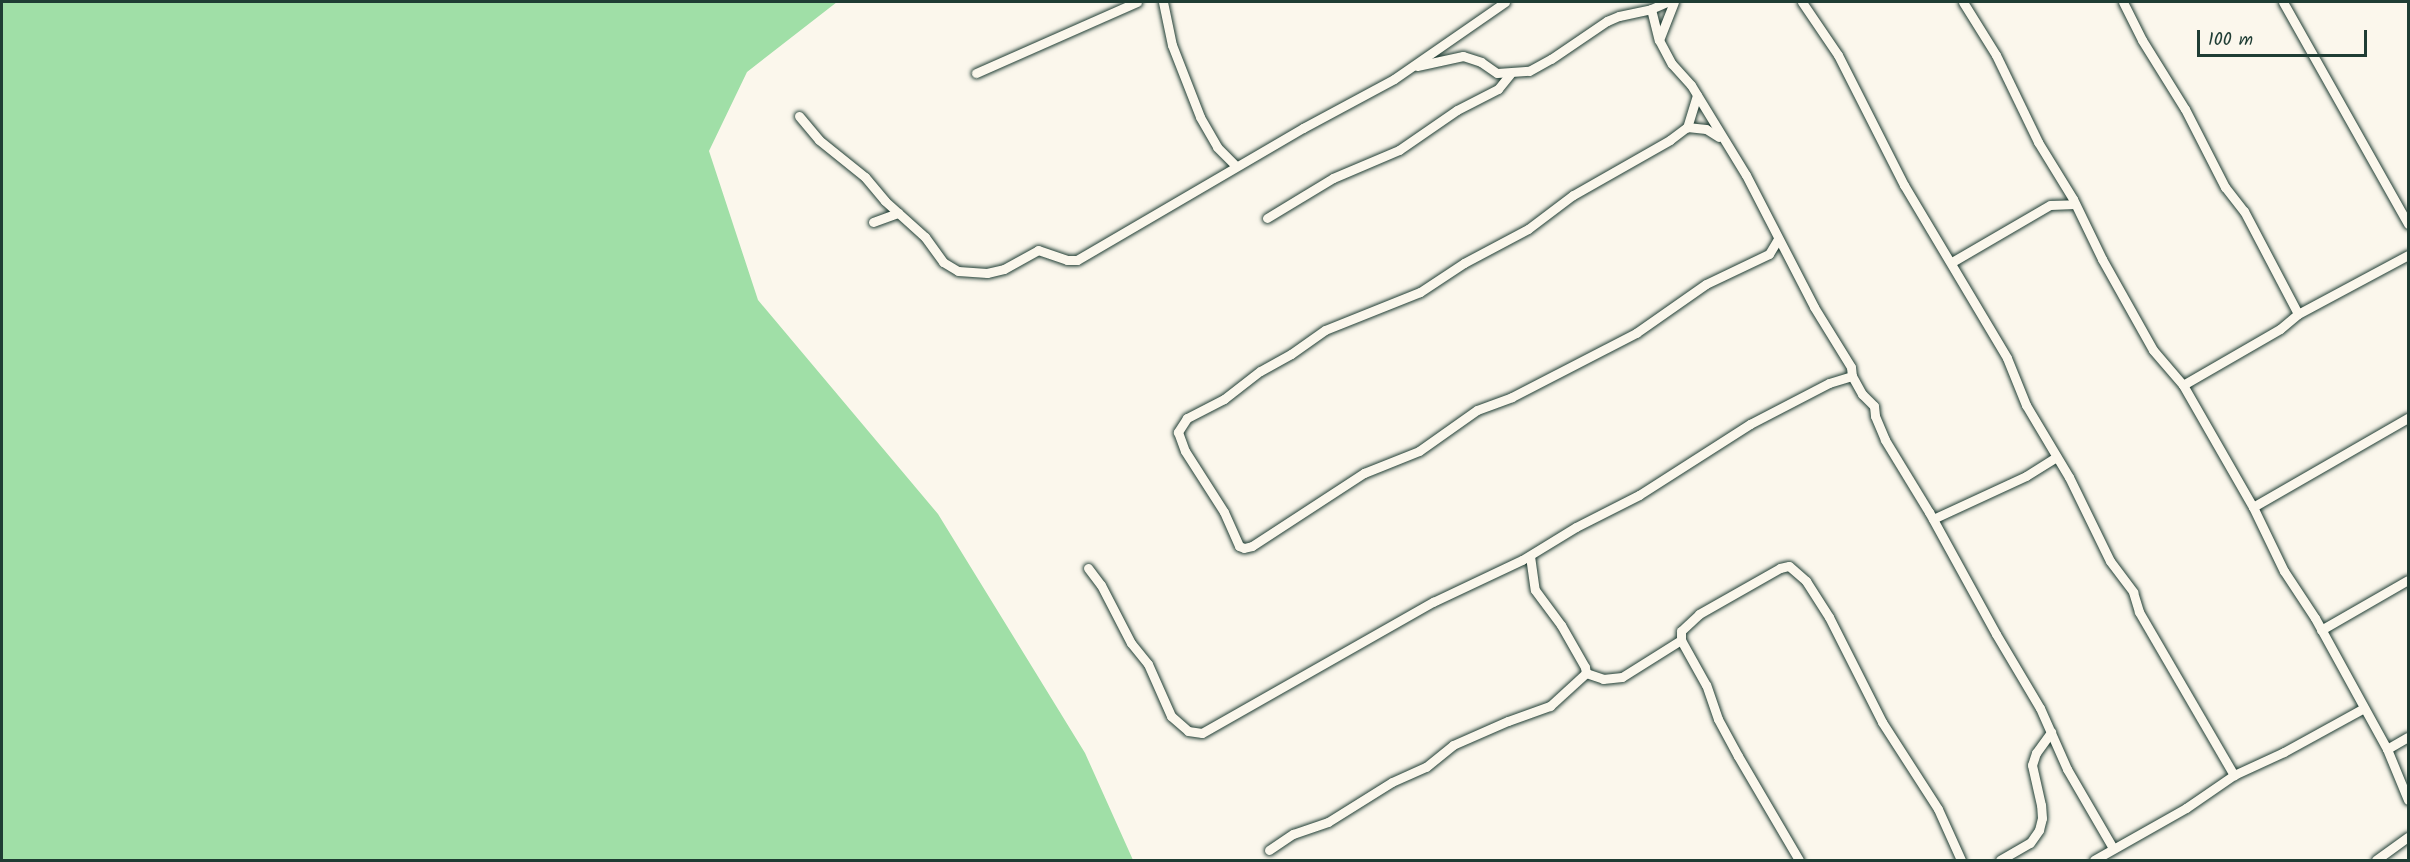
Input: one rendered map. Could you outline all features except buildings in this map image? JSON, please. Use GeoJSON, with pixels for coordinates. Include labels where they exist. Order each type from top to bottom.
{"type":"FeatureCollection","features":[{"type":"Feature","properties":{"kind":"street"},"geometry":{"type":"LineString","coordinates":[[976,72],[1137,2]]}},
{"type":"Feature","properties":{"kind":"street"},"geometry":{"type":"LineString","coordinates":[[1163,2],[1172,45],[1200,117],[1217,147],[1236,166]]}},
{"type":"Feature","properties":{"kind":"street"},"geometry":{"type":"LineString","coordinates":[[799,116],[819,140],[865,177],[898,213],[925,237],[943,262],[958,271],[987,273],[1004,269],[1038,250],[1067,260],[1087,256],[1236,166],[1414,66],[1505,2]]}},
{"type":"Feature","properties":{"kind":"street"},"geometry":{"type":"LineString","coordinates":[[1414,66],[1463,56],[1481,62],[1497,72],[1510,74],[1529,70],[1551,59],[1619,15],[1651,9],[1667,2]]}},
{"type":"Feature","properties":{"kind":"street"},"geometry":{"type":"LineString","coordinates":[[1659,40],[1674,2]]}},
{"type":"Feature","properties":{"kind":"street"},"geometry":{"type":"LineString","coordinates":[[1802,2],[1838,55],[1904,185],[1952,262],[1977,311],[2007,358],[2026,405],[2057,457],[2110,561],[2133,592],[2139,612],[2234,776]]}},
{"type":"Feature","properties":{"kind":"street"},"geometry":{"type":"LineString","coordinates":[[1963,2],[1996,55],[2038,142],[2075,204],[2102,259],[2153,350],[2183,385],[2253,507],[2284,572],[2322,630],[2387,749],[2409,800]]}},
{"type":"Feature","properties":{"kind":"street"},"geometry":{"type":"LineString","coordinates":[[2123,2],[2150,54],[2185,109],[2225,187],[2244,211],[2298,314]]}},
{"type":"Feature","properties":{"kind":"street"},"geometry":{"type":"LineString","coordinates":[[2283,2],[2409,224]]}},
{"type":"Feature","properties":{"kind":"street"},"geometry":{"type":"LineString","coordinates":[[1651,9],[1659,40],[1672,64],[1697,94],[1721,138],[1746,176],[1787,258],[1851,367],[1852,376],[1862,394],[1874,406],[1875,416],[1885,440],[1933,519],[2051,732],[2067,769],[2113,848]]}},
{"type":"Feature","properties":{"kind":"street"},"geometry":{"type":"LineString","coordinates":[[1439,48],[1441,62]]}},
{"type":"Feature","properties":{"kind":"street"},"geometry":{"type":"LineString","coordinates":[[1267,218],[1333,178],[1399,150],[1457,110],[1498,89],[1510,74]]}},
{"type":"Feature","properties":{"kind":"street"},"geometry":{"type":"LineString","coordinates":[[1697,94],[1687,127],[1642,157],[1573,195],[1528,229],[1464,263],[1420,292],[1325,330],[1291,354],[1260,371],[1224,399],[1187,418],[1178,432],[1180,441],[1224,512],[1239,546],[1244,549],[1364,473],[1419,451],[1477,410],[1512,396],[1636,333],[1706,284],[1769,254],[1778,239]]}},
{"type":"Feature","properties":{"kind":"street"},"geometry":{"type":"LineString","coordinates":[[1687,127],[1706,129],[1721,138]]}},
{"type":"Feature","properties":{"kind":"street"},"geometry":{"type":"LineString","coordinates":[[1952,262],[2050,205],[2075,204]]}},
{"type":"Feature","properties":{"kind":"street"},"geometry":{"type":"LineString","coordinates":[[873,222],[898,213]]}},
{"type":"Feature","properties":{"kind":"street"},"geometry":{"type":"LineString","coordinates":[[1769,254],[1787,258]]}},
{"type":"Feature","properties":{"kind":"street"},"geometry":{"type":"LineString","coordinates":[[2183,385],[2280,329],[2298,314],[2409,255]]}},
{"type":"Feature","properties":{"kind":"street"},"geometry":{"type":"LineString","coordinates":[[1088,568],[1101,585],[1131,643],[1148,664],[1171,716],[1179,726],[1196,734],[1213,729],[1433,602],[1530,556],[1576,527],[1639,495],[1750,424],[1829,383],[1852,376]]}},
{"type":"Feature","properties":{"kind":"street"},"geometry":{"type":"LineString","coordinates":[[2253,507],[2409,418]]}},
{"type":"Feature","properties":{"kind":"street"},"geometry":{"type":"LineString","coordinates":[[1933,519],[2026,476],[2057,457]]}},
{"type":"Feature","properties":{"kind":"street"},"geometry":{"type":"LineString","coordinates":[[1269,850],[1293,834],[1328,822],[1392,782],[1426,766],[1453,745],[1550,706],[1586,673],[1586,667],[1561,625],[1535,590],[1530,556]]}},
{"type":"Feature","properties":{"kind":"street"},"geometry":{"type":"LineString","coordinates":[[1799,861],[1718,719],[1706,685],[1681,640],[1681,631],[1700,614],[1780,568],[1789,566],[1797,572],[1830,617],[1882,722],[1927,789],[1960,861]]}},
{"type":"Feature","properties":{"kind":"street"},"geometry":{"type":"LineString","coordinates":[[2322,630],[2409,580]]}},
{"type":"Feature","properties":{"kind":"street"},"geometry":{"type":"LineString","coordinates":[[1586,673],[1603,679],[1622,677],[1681,640]]}},
{"type":"Feature","properties":{"kind":"street"},"geometry":{"type":"LineString","coordinates":[[2094,861],[2113,848],[2166,820],[2234,776],[2284,752],[2364,708]]}},
{"type":"Feature","properties":{"kind":"street"},"geometry":{"type":"LineString","coordinates":[[2000,861],[2030,843],[2039,830],[2042,818],[2041,805],[2032,765],[2036,753],[2051,732]]}},
{"type":"Feature","properties":{"kind":"street"},"geometry":{"type":"LineString","coordinates":[[2387,749],[2409,737]]}},
{"type":"Feature","properties":{"kind":"street"},"geometry":{"type":"LineString","coordinates":[[2376,861],[2409,837]]}},
{"type":"Feature","properties":{"kind":"green space"},"geometry":{"type":"Polygon","coordinates":[[[2,2],[837,2],[747,72],[709,151],[758,300],[938,514],[1085,753],[1133,860],[2,860],[2,2]]]}}]}
